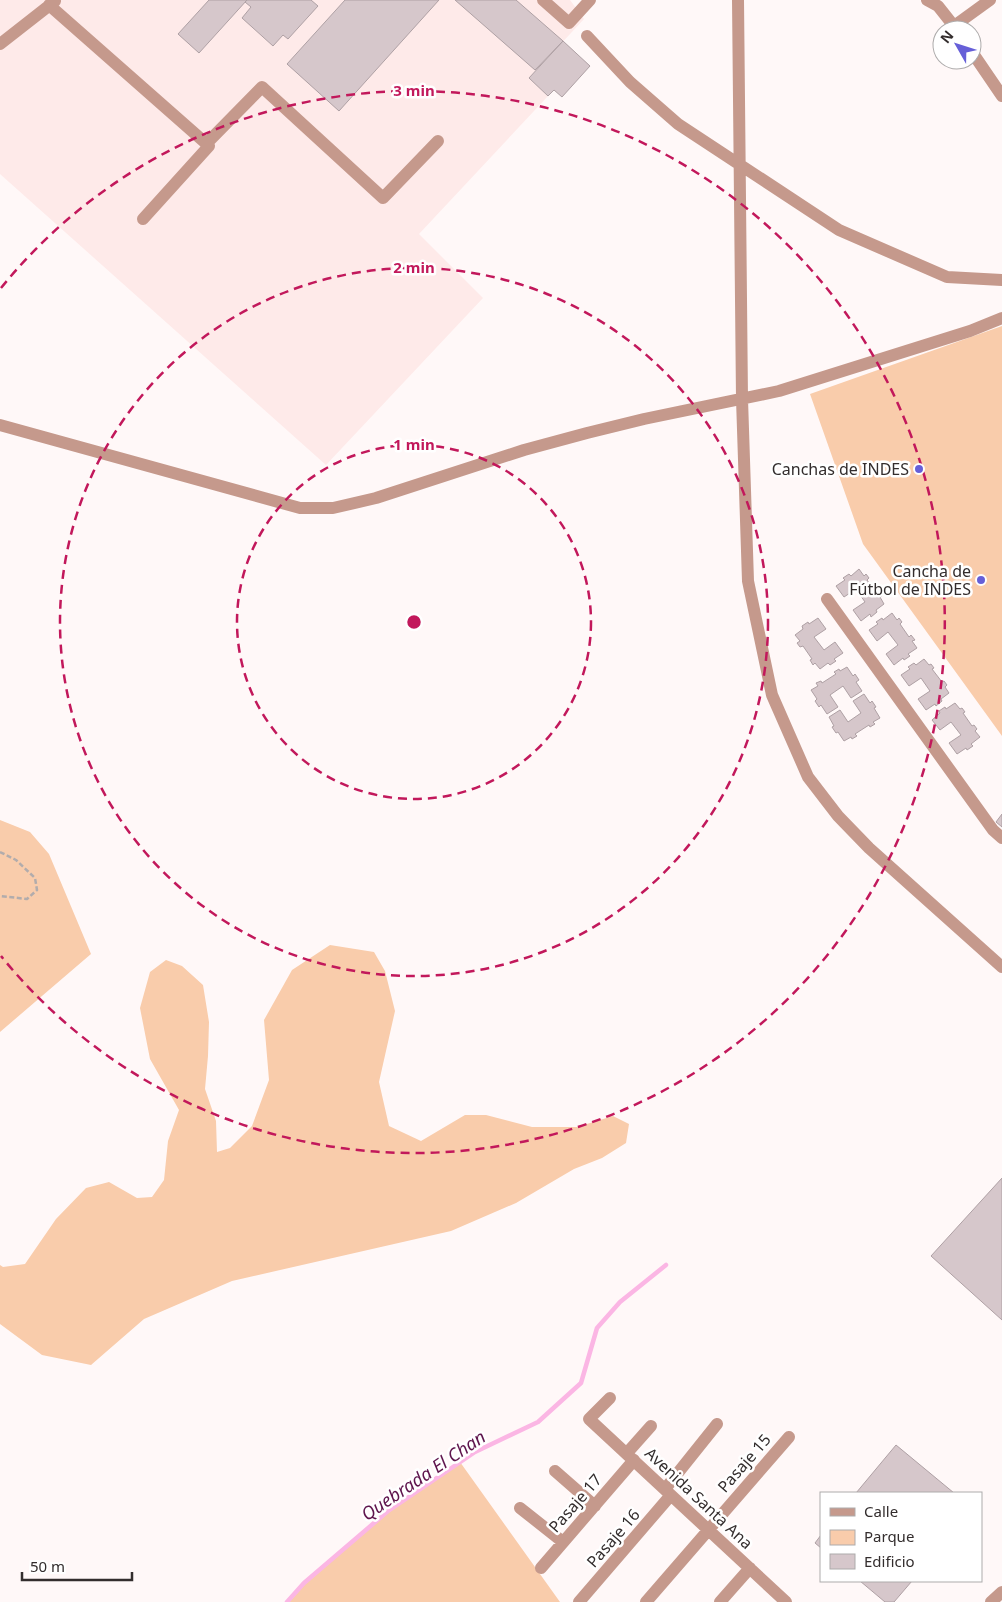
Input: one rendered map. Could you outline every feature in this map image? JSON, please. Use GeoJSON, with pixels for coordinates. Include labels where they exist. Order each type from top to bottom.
{"type":"FeatureCollection","features":[{"type":"Feature","properties":{"kind":"street"},"geometry":{"type":"LineString","coordinates":[[543,0],[569,23],[590,0]]}},
{"type":"Feature","properties":{"kind":"street"},"geometry":{"type":"LineString","coordinates":[[738,0],[742,399],[748,581],[772,695],[808,777],[838,816],[869,848],[1002,968]]}},
{"type":"Feature","properties":{"kind":"street"},"geometry":{"type":"LineString","coordinates":[[927,0],[938,6],[949,20]]}},
{"type":"Feature","properties":{"kind":"street"},"geometry":{"type":"LineString","coordinates":[[966,20],[990,0]]}},
{"type":"Feature","properties":{"kind":"street"},"geometry":{"type":"LineString","coordinates":[[0,44],[53,3],[209,146],[143,219]]}},
{"type":"Feature","properties":{"kind":"street"},"geometry":{"type":"LineString","coordinates":[[587,36],[630,82],[678,124],[839,230],[947,277],[1002,280]]}},
{"type":"Feature","properties":{"kind":"street"},"geometry":{"type":"LineString","coordinates":[[982,67],[1002,96]]}},
{"type":"Feature","properties":{"kind":"street"},"geometry":{"type":"LineString","coordinates":[[206,144],[262,88],[383,198],[438,141]]}},
{"type":"Feature","properties":{"kind":"street"},"geometry":{"type":"LineString","coordinates":[[0,425],[300,508],[333,508],[376,498],[515,453],[587,433],[644,418],[742,399],[800,385],[970,331],[1002,318]]}},
{"type":"Feature","properties":{"kind":"street"},"geometry":{"type":"LineString","coordinates":[[828,599],[993,830],[1002,838]]}},
{"type":"Feature","properties":{"kind":"street","name":"Avenida Santa Ana"},"geometry":{"type":"LineString","coordinates":[[610,1398],[589,1419],[786,1602]]}},
{"type":"Feature","properties":{"kind":"street","name":"Pasaje 16"},"geometry":{"type":"LineString","coordinates":[[579,1602],[668,1492],[718,1424]]}},
{"type":"Feature","properties":{"kind":"street","name":"Pasaje 17"},"geometry":{"type":"LineString","coordinates":[[541,1568],[595,1506],[651,1426]]}},
{"type":"Feature","properties":{"kind":"street","name":"Pasaje 15"},"geometry":{"type":"LineString","coordinates":[[646,1602],[789,1437]]}},
{"type":"Feature","properties":{"kind":"street"},"geometry":{"type":"LineString","coordinates":[[555,1471],[595,1506]]}},
{"type":"Feature","properties":{"kind":"street"},"geometry":{"type":"LineString","coordinates":[[520,1508],[563,1542]]}},
{"type":"Feature","properties":{"kind":"street"},"geometry":{"type":"LineString","coordinates":[[720,1602],[750,1568]]}},
{"type":"Feature","properties":{"kind":"street"},"geometry":{"type":"LineString","coordinates":[[991,1602],[1002,1592]]}},
{"type":"Feature","properties":{"kind":"path"},"geometry":{"type":"LineString","coordinates":[[0,852],[16,860],[34,878],[37,890],[27,899],[0,896]]}},
{"type":"Feature","properties":{"kind":"shaded area"},"geometry":{"type":"Polygon","coordinates":[[[0,0],[570,0],[584,19],[529,78],[548,96],[419,234],[483,298],[326,465],[0,174],[0,0]]]}},
{"type":"Feature","properties":{"kind":"green space","name":"Canchas de INDES"},"geometry":{"type":"Polygon","coordinates":[[[1002,326],[1002,736],[863,544],[810,394],[1002,326]]]}},
{"type":"Feature","properties":{"kind":"green space"},"geometry":{"type":"Polygon","coordinates":[[[0,820],[30,832],[49,854],[91,954],[0,1032],[0,820]]]}},
{"type":"Feature","properties":{"kind":"green space"},"geometry":{"type":"Polygon","coordinates":[[[330,945],[374,952],[385,971],[395,1011],[379,1082],[389,1126],[421,1141],[465,1115],[486,1115],[532,1127],[577,1127],[613,1116],[629,1124],[626,1143],[602,1158],[574,1169],[516,1203],[451,1231],[232,1281],[144,1319],[91,1365],[42,1355],[0,1324],[0,1265],[3,1267],[25,1264],[56,1219],[86,1188],[109,1182],[137,1198],[152,1197],[164,1180],[168,1141],[179,1110],[150,1059],[140,1008],[150,972],[166,960],[182,966],[203,985],[209,1022],[205,1089],[216,1121],[217,1152],[230,1148],[252,1126],[269,1080],[264,1020],[292,970],[330,945]]]}},
{"type":"Feature","properties":{"kind":"green space"},"geometry":{"type":"Polygon","coordinates":[[[460,1462],[560,1602],[287,1602],[306,1582],[369,1527],[460,1462]]]}},
{"type":"Feature","properties":{"kind":"building"},"geometry":{"type":"Polygon","coordinates":[[[209,0],[247,0],[199,53],[178,34],[209,0]]]}},
{"type":"Feature","properties":{"kind":"building"},"geometry":{"type":"Polygon","coordinates":[[[247,0],[311,0],[318,6],[288,39],[283,35],[273,46],[242,18],[251,7],[245,2],[247,0]]]}},
{"type":"Feature","properties":{"kind":"building"},"geometry":{"type":"Polygon","coordinates":[[[345,0],[439,0],[339,111],[287,64],[345,0]]]}},
{"type":"Feature","properties":{"kind":"building"},"geometry":{"type":"Polygon","coordinates":[[[455,0],[516,0],[563,41],[535,70],[455,0]]]}},
{"type":"Feature","properties":{"kind":"building"},"geometry":{"type":"Polygon","coordinates":[[[563,41],[590,66],[562,97],[554,90],[548,96],[529,78],[563,41]]]}},
{"type":"Feature","properties":{"kind":"building"},"geometry":{"type":"Polygon","coordinates":[[[859,569],[864,576],[866,574],[869,578],[867,580],[877,593],[879,591],[884,604],[871,617],[870,614],[861,621],[853,610],[865,602],[856,589],[844,597],[836,586],[845,580],[843,578],[849,574],[851,576],[859,569]]]}},
{"type":"Feature","properties":{"kind":"building"},"geometry":{"type":"Polygon","coordinates":[[[892,613],[897,620],[899,618],[902,622],[900,624],[909,637],[911,635],[915,640],[912,641],[917,648],[908,654],[910,656],[904,660],[903,658],[894,665],[886,654],[898,645],[888,632],[877,641],[869,630],[878,624],[876,622],[882,618],[883,620],[892,613]]]}},
{"type":"Feature","properties":{"kind":"building"},"geometry":{"type":"Polygon","coordinates":[[[818,618],[826,629],[814,637],[824,650],[835,642],[843,653],[834,659],[836,661],[830,665],[828,663],[820,669],[815,663],[813,665],[810,660],[812,659],[803,646],[800,647],[797,643],[800,641],[795,635],[803,629],[802,626],[818,618]]]}},
{"type":"Feature","properties":{"kind":"building"},"geometry":{"type":"Polygon","coordinates":[[[924,659],[929,665],[931,664],[934,668],[932,669],[942,682],[944,681],[947,685],[945,687],[949,693],[936,706],[935,704],[926,710],[918,699],[930,691],[921,678],[909,686],[901,675],[910,669],[908,667],[914,663],[916,665],[924,659]]]}},
{"type":"Feature","properties":{"kind":"building"},"geometry":{"type":"Polygon","coordinates":[[[847,667],[853,676],[855,674],[859,680],[856,682],[862,691],[851,698],[843,686],[830,695],[838,707],[827,714],[821,705],[819,707],[815,701],[817,699],[811,690],[818,686],[816,683],[821,681],[822,683],[836,674],[834,672],[847,667]]]}},
{"type":"Feature","properties":{"kind":"building"},"geometry":{"type":"Polygon","coordinates":[[[864,694],[870,703],[872,701],[876,707],[874,708],[880,718],[873,722],[875,724],[870,727],[869,725],[855,734],[857,736],[844,741],[832,727],[834,726],[829,717],[840,710],[848,722],[861,713],[853,701],[864,694]]]}},
{"type":"Feature","properties":{"kind":"building"},"geometry":{"type":"Polygon","coordinates":[[[955,703],[965,712],[963,713],[972,726],[974,725],[977,729],[975,731],[980,737],[971,744],[973,746],[957,754],[949,743],[961,735],[951,722],[940,730],[932,720],[940,713],[939,711],[955,703]]]}},
{"type":"Feature","properties":{"kind":"building"},"geometry":{"type":"Polygon","coordinates":[[[1002,814],[1002,827],[996,822],[1002,814]]]}},
{"type":"Feature","properties":{"kind":"building"},"geometry":{"type":"Polygon","coordinates":[[[1002,1178],[1002,1320],[931,1256],[1002,1178]]]}},
{"type":"Feature","properties":{"kind":"building"},"geometry":{"type":"Polygon","coordinates":[[[896,1445],[953,1492],[857,1492],[896,1445]]]}},
{"type":"Feature","properties":{"kind":"building"},"geometry":{"type":"Polygon","coordinates":[[[820,1536],[820,1547],[815,1543],[820,1536]]]}},
{"type":"Feature","properties":{"kind":"building"},"geometry":{"type":"Polygon","coordinates":[[[861,1582],[911,1582],[894,1602],[885,1602],[861,1582]]]}},
{"type":"Feature","properties":{"kind":"waterway","name":"Quebrada El Chan"},"geometry":{"type":"LineString","coordinates":[[287,1602],[304,1583],[388,1511],[475,1452],[538,1422],[581,1383],[597,1328],[620,1302],[666,1265]]}},
{"type":"Feature","properties":{"kind":"place","name":"Canchas de INDES"},"geometry":{"type":"Point","coordinates":[919,469]}},
{"type":"Feature","properties":{"kind":"place","name":"Cancha de Fútbol de INDES"},"geometry":{"type":"Point","coordinates":[981,580]}}]}
